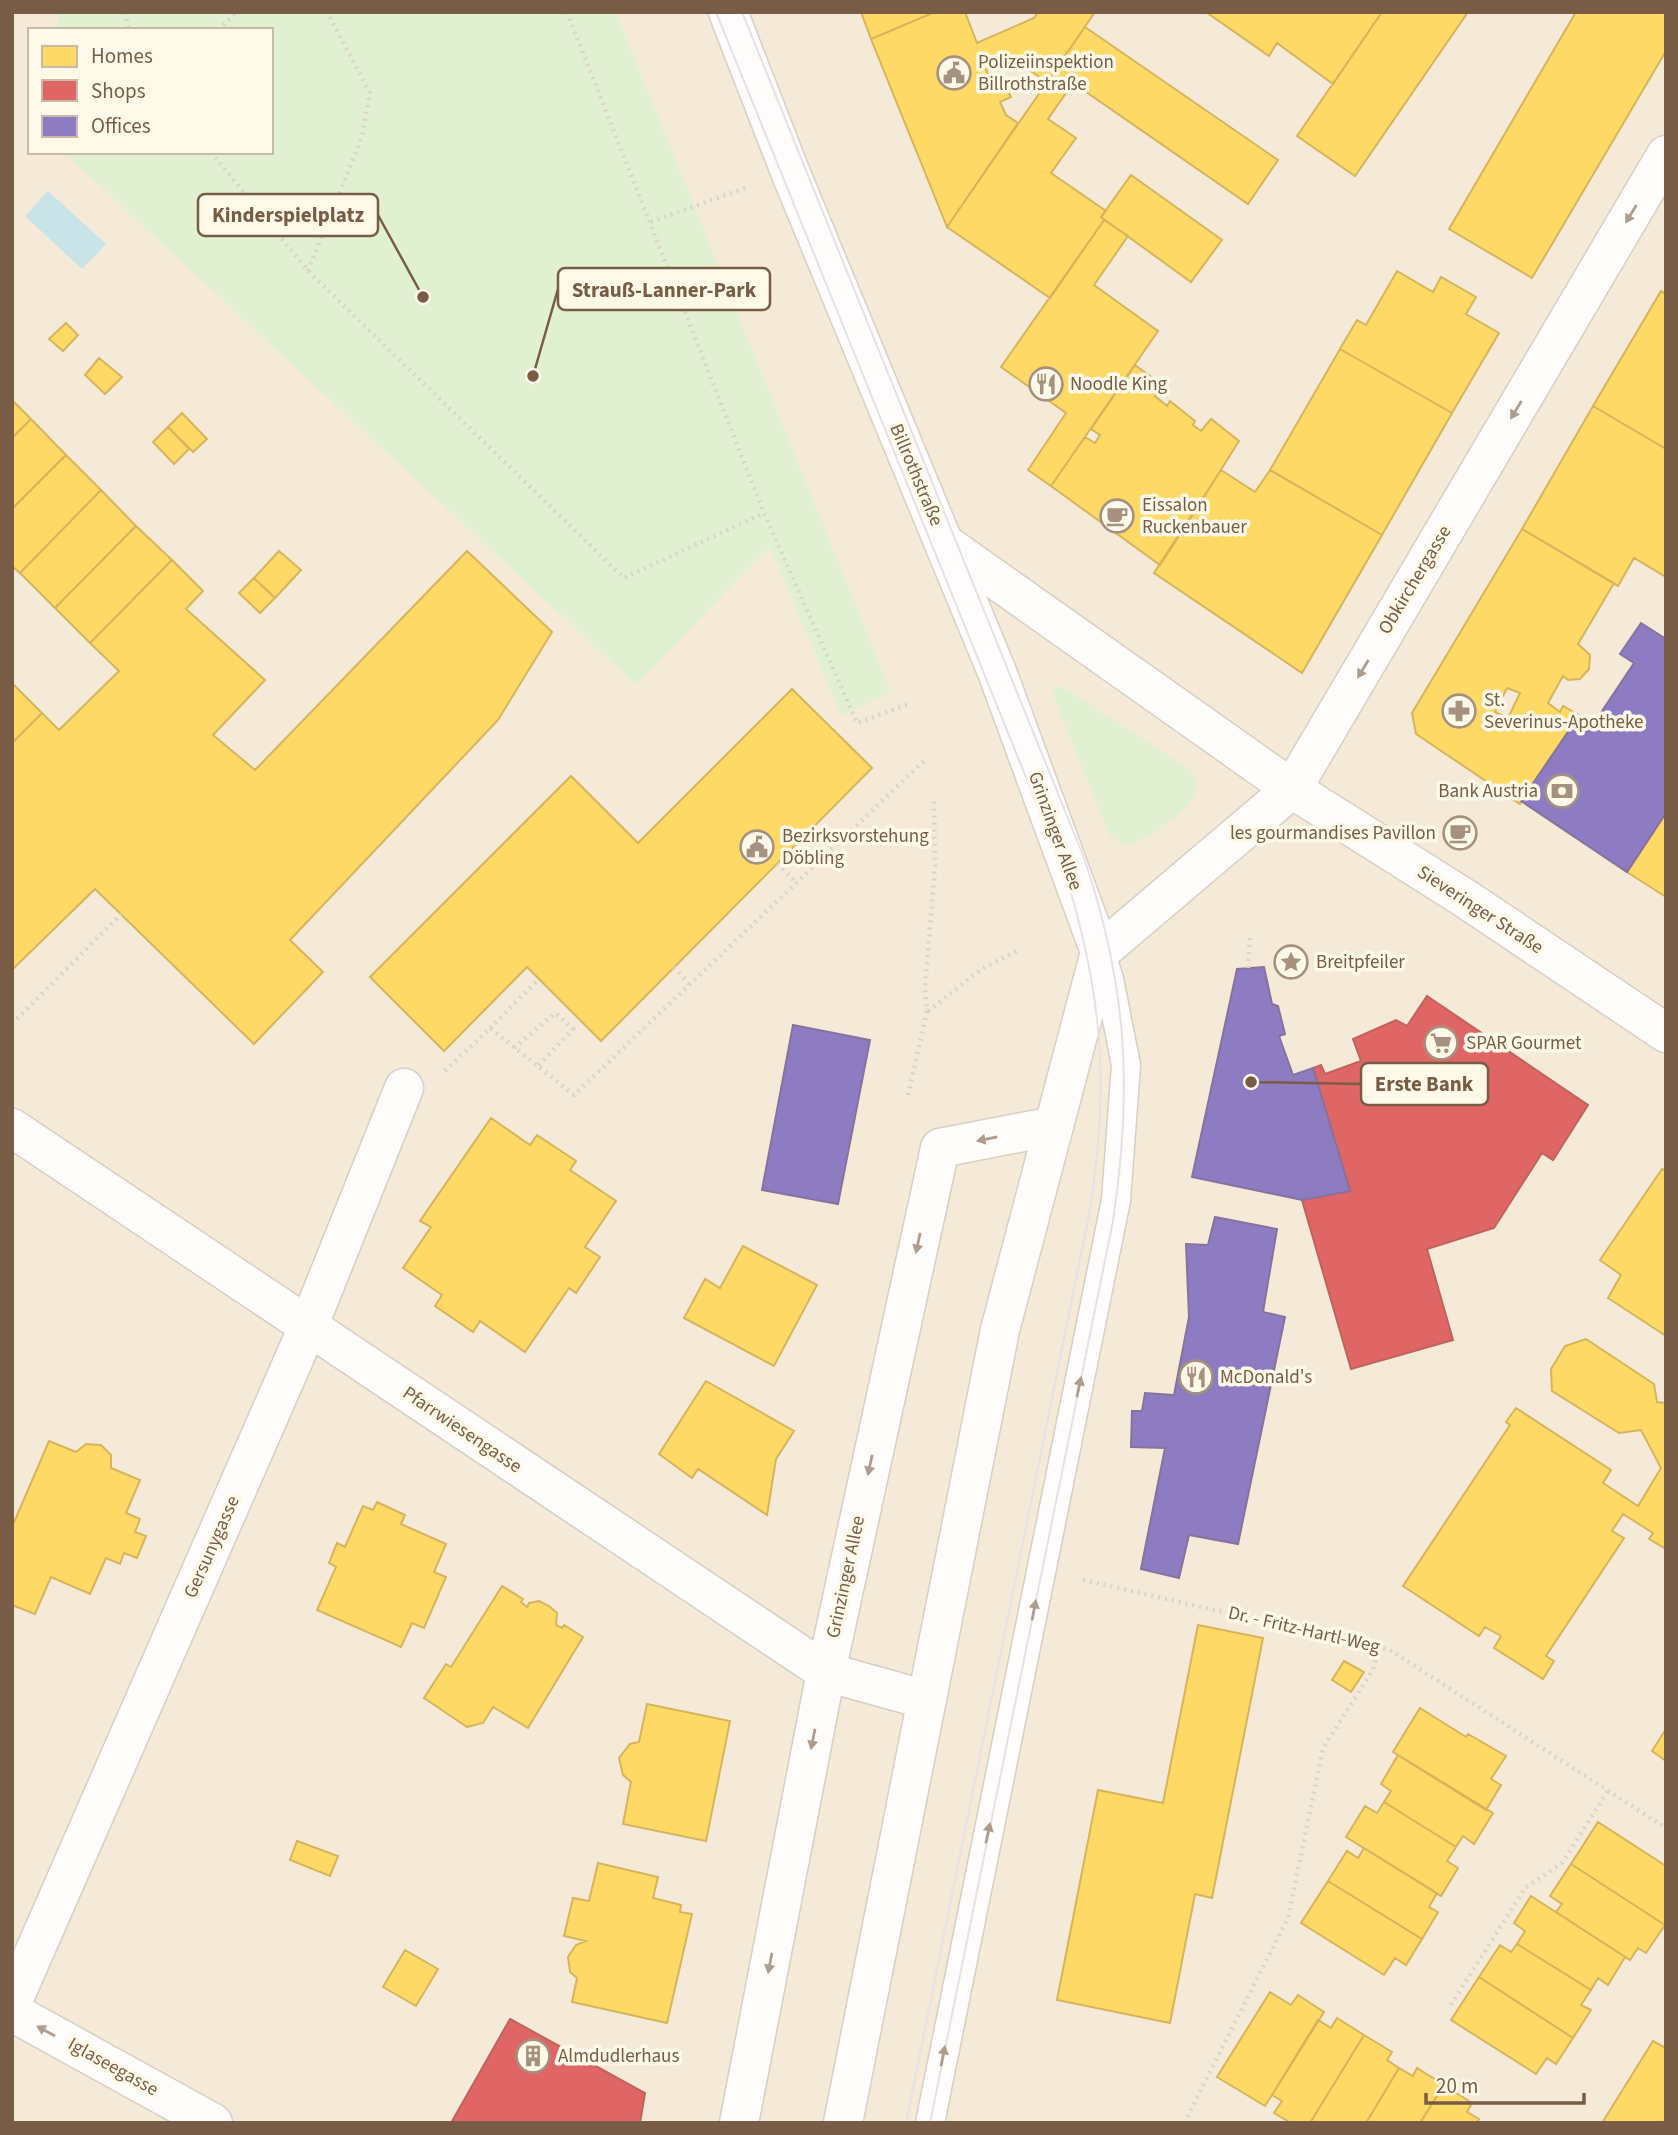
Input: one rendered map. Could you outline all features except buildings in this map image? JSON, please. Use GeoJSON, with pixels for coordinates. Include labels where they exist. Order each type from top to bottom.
{"type":"FeatureCollection","features":[{"type":"Feature","properties":{"kind":"street","name":"Billrothstraße"},"geometry":{"type":"LineString","coordinates":[[728,12],[791,173],[944,542],[1292,789]]}},
{"type":"Feature","properties":{"kind":"street","name":"Obkirchergasse"},"geometry":{"type":"LineString","coordinates":[[1100,952],[1292,789],[1666,155]]}},
{"type":"Feature","properties":{"kind":"street","name":"Grinzinger Allee"},"geometry":{"type":"LineString","coordinates":[[944,542],[997,673],[1100,952]]}},
{"type":"Feature","properties":{"kind":"street","name":"Sieveringer Straße"},"geometry":{"type":"LineString","coordinates":[[1292,789],[1666,1033]]}},
{"type":"Feature","properties":{"kind":"street"},"geometry":{"type":"LineString","coordinates":[[843,2123],[1000,1330],[1100,952]]}},
{"type":"Feature","properties":{"kind":"street","name":"Gersunygasse"},"geometry":{"type":"LineString","coordinates":[[12,2003],[308,1327],[404,1088]]}},
{"type":"Feature","properties":{"kind":"street","name":"Grinzinger Allee"},"geometry":{"type":"LineString","coordinates":[[739,2123],[826,1672],[940,1148],[1054,1126]]}},
{"type":"Feature","properties":{"kind":"street","name":"Pfarrwiesengasse"},"geometry":{"type":"LineString","coordinates":[[12,1128],[826,1672],[927,1700]]}},
{"type":"Feature","properties":{"kind":"street","name":"Iglaseegasse"},"geometry":{"type":"LineString","coordinates":[[12,2012],[213,2123]]}},
{"type":"Feature","properties":{"kind":"lane"},"geometry":{"type":"LineString","coordinates":[[930,2123],[1116,1200],[1126,1065],[1109,979],[1100,952]]}},
{"type":"Feature","properties":{"kind":"path"},"geometry":{"type":"LineString","coordinates":[[220,28],[237,12]]}},
{"type":"Feature","properties":{"kind":"path"},"geometry":{"type":"LineString","coordinates":[[308,271],[362,137],[370,93],[327,12]]}},
{"type":"Feature","properties":{"kind":"path"},"geometry":{"type":"LineString","coordinates":[[567,12],[764,513],[857,723],[909,704]]}},
{"type":"Feature","properties":{"kind":"path"},"geometry":{"type":"LineString","coordinates":[[213,154],[308,271],[624,578],[764,513]]}},
{"type":"Feature","properties":{"kind":"path"},"geometry":{"type":"LineString","coordinates":[[651,222],[791,173]]}},
{"type":"Feature","properties":{"kind":"path"},"geometry":{"type":"LineString","coordinates":[[490,1028],[574,1095],[927,758]]}},
{"type":"Feature","properties":{"kind":"path"},"geometry":{"type":"LineString","coordinates":[[908,1095],[927,1011],[925,988],[935,866],[934,801]]}},
{"type":"Feature","properties":{"kind":"path"},"geometry":{"type":"LineString","coordinates":[[777,864],[797,883]]}},
{"type":"Feature","properties":{"kind":"path"},"geometry":{"type":"LineString","coordinates":[[12,1024],[121,914]]}},
{"type":"Feature","properties":{"kind":"path"},"geometry":{"type":"LineString","coordinates":[[1248,968],[1250,933]]}},
{"type":"Feature","properties":{"kind":"path"},"geometry":{"type":"LineString","coordinates":[[927,1011],[983,968],[1017,951]]}},
{"type":"Feature","properties":{"kind":"path"},"geometry":{"type":"LineString","coordinates":[[674,967],[691,986]]}},
{"type":"Feature","properties":{"kind":"path"},"geometry":{"type":"LineString","coordinates":[[404,1088],[449,1069],[539,979]]}},
{"type":"Feature","properties":{"kind":"path"},"geometry":{"type":"LineString","coordinates":[[514,1048],[555,1013],[573,1029],[538,1066]]}},
{"type":"Feature","properties":{"kind":"path","name":"Dr. - Fritz-Hartl-Weg"},"geometry":{"type":"LineString","coordinates":[[1071,1577],[1390,1650],[1666,1828]]}},
{"type":"Feature","properties":{"kind":"path"},"geometry":{"type":"LineString","coordinates":[[1184,2123],[1288,1919],[1323,1748],[1373,1670],[1378,1648]]}},
{"type":"Feature","properties":{"kind":"path"},"geometry":{"type":"LineString","coordinates":[[1451,2005],[1525,1888],[1562,1863],[1608,1791]]}},
{"type":"Feature","properties":{"kind":"shaded area"},"geometry":{"type":"Polygon","coordinates":[[[12,12],[53,12],[58,17],[57,28],[28,28],[28,154],[65,154],[636,685],[770,547],[841,716],[891,692],[616,12],[1666,12],[1666,2123],[12,2123],[12,12]]]}},
{"type":"Feature","properties":{"kind":"green space"},"geometry":{"type":"Polygon","coordinates":[[[53,12],[616,12],[891,692],[841,716],[770,547],[636,685],[65,154],[273,154],[273,28],[57,28],[58,17],[53,12]]]}},
{"type":"Feature","properties":{"kind":"green space"},"geometry":{"type":"Polygon","coordinates":[[[1062,686],[1191,770],[1196,789],[1183,810],[1152,834],[1131,844],[1124,845],[1110,837],[1053,696],[1055,687],[1062,686]]]}},
{"type":"Feature","properties":{"kind":"water"},"geometry":{"type":"Polygon","coordinates":[[[48,191],[106,244],[82,269],[25,216],[48,191]]]}},
{"type":"Feature","properties":{"kind":"tram line"},"geometry":{"type":"LineString","coordinates":[[716,12],[1066,876],[1088,962],[1099,1044],[1099,1127],[1089,1215],[906,2123]]}},
{"type":"Feature","properties":{"kind":"tram line"},"geometry":{"type":"LineString","coordinates":[[742,12],[1084,858],[1109,950],[1122,1038],[1123,1126],[1113,1221],[930,2123]]}},
{"type":"Feature","properties":{"kind":"place","name":"Polizeiinspektion Billrothstraße"},"geometry":{"type":"Point","coordinates":[954,73]}},
{"type":"Feature","properties":{"kind":"place","name":"Kinderspielplatz"},"geometry":{"type":"Point","coordinates":[423,297]}},
{"type":"Feature","properties":{"kind":"place","name":"Strauß-Lanner-Park"},"geometry":{"type":"Point","coordinates":[533,376]}},
{"type":"Feature","properties":{"kind":"place","name":"Noodle King"},"geometry":{"type":"Point","coordinates":[1046,384]}},
{"type":"Feature","properties":{"kind":"place","name":"Eissalon Ruckenbauer"},"geometry":{"type":"Point","coordinates":[1117,516]}},
{"type":"Feature","properties":{"kind":"place","name":"St. Severinus-Apotheke"},"geometry":{"type":"Point","coordinates":[1459,711]}},
{"type":"Feature","properties":{"kind":"place","name":"Bank Austria"},"geometry":{"type":"Point","coordinates":[1562,791]}},
{"type":"Feature","properties":{"kind":"place","name":"les gourmandises Pavillon"},"geometry":{"type":"Point","coordinates":[1460,833]}},
{"type":"Feature","properties":{"kind":"place","name":"Bezirksvorstehung Döbling"},"geometry":{"type":"Point","coordinates":[757,847]}},
{"type":"Feature","properties":{"kind":"place","name":"Breitpfeiler"},"geometry":{"type":"Point","coordinates":[1291,962]}},
{"type":"Feature","properties":{"kind":"place","name":"SPAR Gourmet"},"geometry":{"type":"Point","coordinates":[1441,1043]}},
{"type":"Feature","properties":{"kind":"place","name":"Erste Bank"},"geometry":{"type":"Point","coordinates":[1251,1082]}},
{"type":"Feature","properties":{"kind":"place","name":"McDonald's"},"geometry":{"type":"Point","coordinates":[1196,1377]}},
{"type":"Feature","properties":{"kind":"place","name":"Almdudlerhaus"},"geometry":{"type":"Point","coordinates":[533,2056]}}]}
